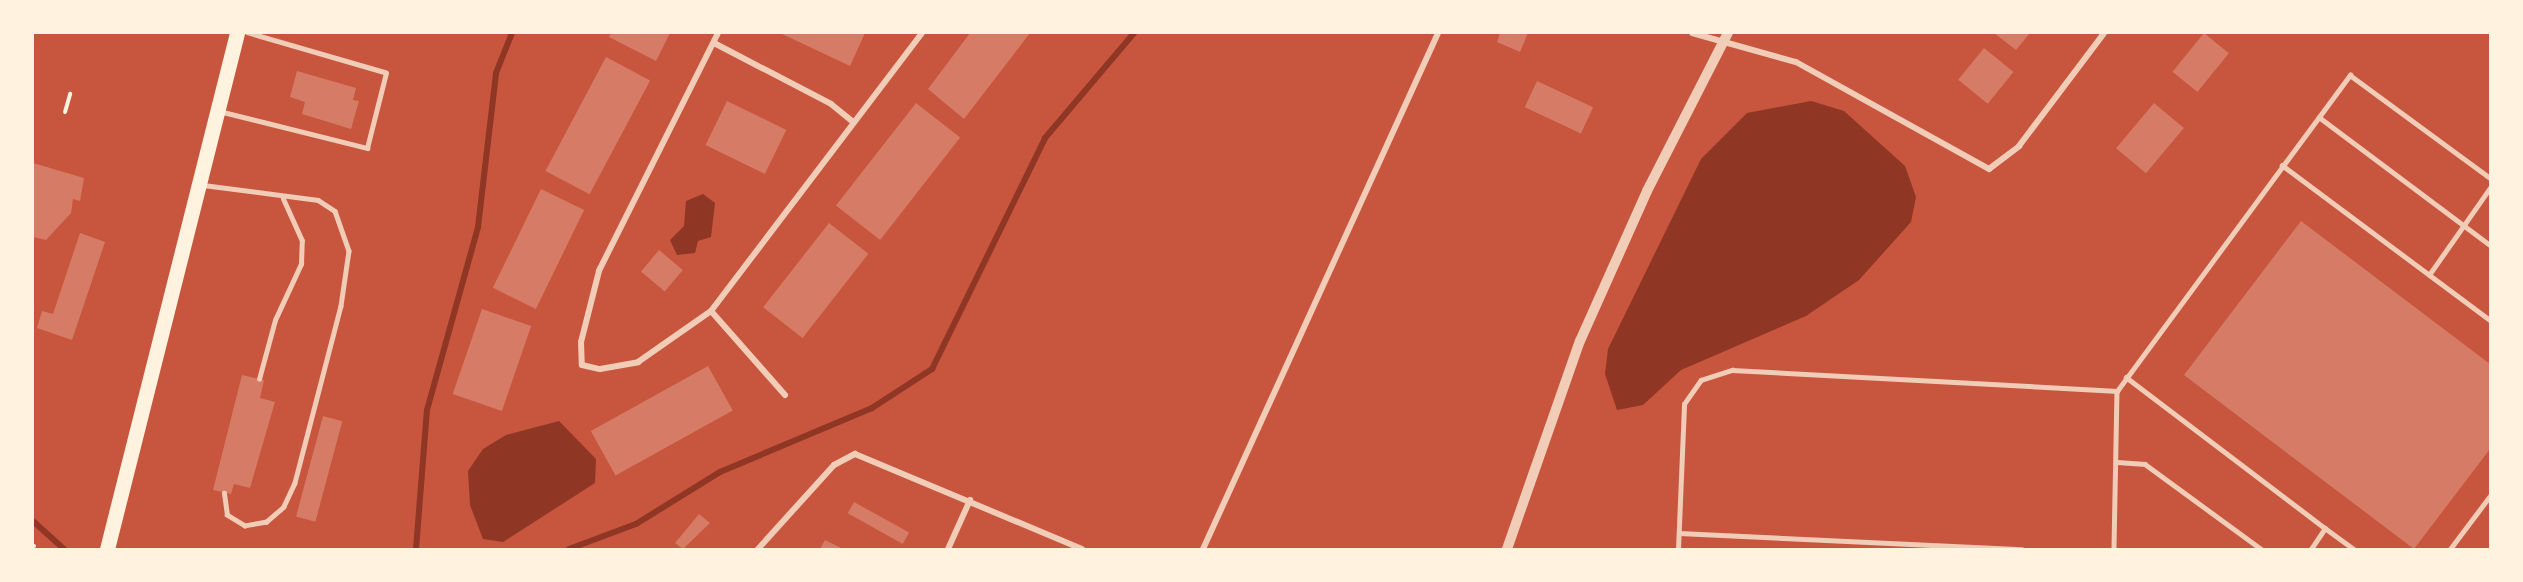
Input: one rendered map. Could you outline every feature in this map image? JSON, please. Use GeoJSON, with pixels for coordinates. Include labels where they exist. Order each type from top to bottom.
{"type":"FeatureCollection","features":[{"type":"Feature","properties":{"kind":"main road"},"geometry":{"type":"LineString","coordinates":[[107,549],[197,184],[237,33]]}},
{"type":"Feature","properties":{"kind":"street"},"geometry":{"type":"LineString","coordinates":[[718,33],[599,270],[581,342],[582,365],[600,369],[638,362],[711,311],[922,33]]}},
{"type":"Feature","properties":{"kind":"street"},"geometry":{"type":"LineString","coordinates":[[1203,549],[1438,33]]}},
{"type":"Feature","properties":{"kind":"street"},"geometry":{"type":"LineString","coordinates":[[1692,33],[1725,37],[1796,62],[1989,169],[2019,146],[2104,33]]}},
{"type":"Feature","properties":{"kind":"street"},"geometry":{"type":"LineString","coordinates":[[1507,549],[1580,341],[1647,191],[1725,37]]}},
{"type":"Feature","properties":{"kind":"street"},"geometry":{"type":"LineString","coordinates":[[714,43],[831,104],[853,122]]}},
{"type":"Feature","properties":{"kind":"street"},"geometry":{"type":"LineString","coordinates":[[711,311],[785,395]]}},
{"type":"Feature","properties":{"kind":"street"},"geometry":{"type":"LineString","coordinates":[[758,549],[834,465],[855,454],[970,500],[1082,549]]}},
{"type":"Feature","properties":{"kind":"street"},"geometry":{"type":"LineString","coordinates":[[948,549],[970,500]]}},
{"type":"Feature","properties":{"kind":"lane"},"geometry":{"type":"LineString","coordinates":[[216,110],[367,148],[386,73],[248,33]]}},
{"type":"Feature","properties":{"kind":"lane"},"geometry":{"type":"LineString","coordinates":[[2114,549],[2117,391],[2350,75],[2490,178]]}},
{"type":"Feature","properties":{"kind":"lane"},"geometry":{"type":"LineString","coordinates":[[2319,117],[2490,245]]}},
{"type":"Feature","properties":{"kind":"lane"},"geometry":{"type":"LineString","coordinates":[[2282,165],[2490,320]]}},
{"type":"Feature","properties":{"kind":"lane"},"geometry":{"type":"LineString","coordinates":[[197,184],[283,199],[318,200],[335,212],[349,251],[341,306],[295,483],[284,507],[267,522],[245,526],[228,515],[224,493]]}},
{"type":"Feature","properties":{"kind":"lane"},"geometry":{"type":"LineString","coordinates":[[2428,274],[2490,188]]}},
{"type":"Feature","properties":{"kind":"lane"},"geometry":{"type":"LineString","coordinates":[[259,379],[275,320],[301,264],[302,242],[283,199]]}},
{"type":"Feature","properties":{"kind":"lane"},"geometry":{"type":"LineString","coordinates":[[1678,549],[1684,404],[1692,390],[1715,372],[2117,391]]}},
{"type":"Feature","properties":{"kind":"lane"},"geometry":{"type":"LineString","coordinates":[[2126,377],[2354,549]]}},
{"type":"Feature","properties":{"kind":"lane"},"geometry":{"type":"LineString","coordinates":[[2117,462],[2145,464],[2262,549]]}},
{"type":"Feature","properties":{"kind":"lane"},"geometry":{"type":"LineString","coordinates":[[2451,549],[2490,496]]}},
{"type":"Feature","properties":{"kind":"lane"},"geometry":{"type":"LineString","coordinates":[[2311,549],[2325,528]]}},
{"type":"Feature","properties":{"kind":"lane"},"geometry":{"type":"LineString","coordinates":[[1679,533],[2022,549]]}},
{"type":"Feature","properties":{"kind":"path"},"geometry":{"type":"LineString","coordinates":[[66,112],[70,94]]}},
{"type":"Feature","properties":{"kind":"shaded area"},"geometry":{"type":"Polygon","coordinates":[[[1811,101],[1844,111],[1905,166],[1916,197],[1911,222],[1859,280],[1806,316],[1681,370],[1643,405],[1617,410],[1605,374],[1608,349],[1701,159],[1747,113],[1811,101]]]}},
{"type":"Feature","properties":{"kind":"shaded area"},"geometry":{"type":"Polygon","coordinates":[[[703,194],[715,203],[711,237],[698,241],[695,253],[677,255],[670,240],[684,226],[686,201],[703,194]]]}},
{"type":"Feature","properties":{"kind":"shaded area"},"geometry":{"type":"Polygon","coordinates":[[[559,421],[596,459],[595,483],[503,542],[483,539],[470,505],[468,471],[483,449],[506,435],[559,421]]]}},
{"type":"Feature","properties":{"kind":"building"},"geometry":{"type":"Polygon","coordinates":[[[611,33],[670,33],[656,61],[609,37],[611,33]]]}},
{"type":"Feature","properties":{"kind":"building"},"geometry":{"type":"Polygon","coordinates":[[[780,33],[865,33],[850,66],[780,33]]]}},
{"type":"Feature","properties":{"kind":"building"},"geometry":{"type":"Polygon","coordinates":[[[970,33],[1030,33],[964,119],[928,89],[970,33]]]}},
{"type":"Feature","properties":{"kind":"building"},"geometry":{"type":"Polygon","coordinates":[[[1500,33],[1528,33],[1520,52],[1497,42],[1500,33]]]}},
{"type":"Feature","properties":{"kind":"building"},"geometry":{"type":"Polygon","coordinates":[[[1994,33],[2030,33],[2016,50],[1994,33]]]}},
{"type":"Feature","properties":{"kind":"building"},"geometry":{"type":"Polygon","coordinates":[[[2204,33],[2229,53],[2197,92],[2173,72],[2204,33]]]}},
{"type":"Feature","properties":{"kind":"building"},"geometry":{"type":"Polygon","coordinates":[[[1984,48],[2014,72],[1988,104],[1958,80],[1984,48]]]}},
{"type":"Feature","properties":{"kind":"building"},"geometry":{"type":"Polygon","coordinates":[[[606,57],[650,80],[590,194],[545,171],[606,57]]]}},
{"type":"Feature","properties":{"kind":"building"},"geometry":{"type":"Polygon","coordinates":[[[297,71],[356,88],[353,100],[359,101],[351,129],[302,114],[305,102],[290,97],[297,71]]]}},
{"type":"Feature","properties":{"kind":"building"},"geometry":{"type":"Polygon","coordinates":[[[1537,81],[1593,107],[1581,133],[1525,107],[1537,81]]]}},
{"type":"Feature","properties":{"kind":"building"},"geometry":{"type":"Polygon","coordinates":[[[727,101],[786,130],[765,174],[706,145],[727,101]]]}},
{"type":"Feature","properties":{"kind":"building"},"geometry":{"type":"Polygon","coordinates":[[[916,103],[960,137],[880,240],[836,205],[916,103]]]}},
{"type":"Feature","properties":{"kind":"building"},"geometry":{"type":"Polygon","coordinates":[[[2154,103],[2184,128],[2146,173],[2116,148],[2154,103]]]}},
{"type":"Feature","properties":{"kind":"building"},"geometry":{"type":"Polygon","coordinates":[[[33,163],[84,178],[80,201],[73,199],[71,213],[46,240],[33,237],[33,163]]]}},
{"type":"Feature","properties":{"kind":"building"},"geometry":{"type":"Polygon","coordinates":[[[541,189],[584,210],[536,309],[493,288],[541,189]]]}},
{"type":"Feature","properties":{"kind":"building"},"geometry":{"type":"Polygon","coordinates":[[[2301,221],[2490,364],[2490,449],[2414,549],[2184,375],[2301,221]]]}},
{"type":"Feature","properties":{"kind":"building"},"geometry":{"type":"Polygon","coordinates":[[[829,223],[868,254],[803,338],[763,307],[829,223]]]}},
{"type":"Feature","properties":{"kind":"building"},"geometry":{"type":"Polygon","coordinates":[[[80,233],[105,242],[72,340],[37,328],[42,311],[53,314],[80,233]]]}},
{"type":"Feature","properties":{"kind":"building"},"geometry":{"type":"Polygon","coordinates":[[[659,250],[683,270],[665,291],[641,271],[659,250]]]}},
{"type":"Feature","properties":{"kind":"building"},"geometry":{"type":"Polygon","coordinates":[[[482,309],[531,326],[502,411],[453,394],[482,309]]]}},
{"type":"Feature","properties":{"kind":"building"},"geometry":{"type":"Polygon","coordinates":[[[708,366],[733,411],[616,476],[591,431],[708,366]]]}},
{"type":"Feature","properties":{"kind":"building"},"geometry":{"type":"Polygon","coordinates":[[[242,375],[264,380],[260,398],[275,402],[250,488],[234,484],[231,494],[213,490],[242,375]]]}},
{"type":"Feature","properties":{"kind":"building"},"geometry":{"type":"Polygon","coordinates":[[[323,416],[342,421],[315,522],[296,516],[323,416]]]}},
{"type":"Feature","properties":{"kind":"building"},"geometry":{"type":"Polygon","coordinates":[[[854,502],[909,533],[903,544],[848,513],[854,502]]]}},
{"type":"Feature","properties":{"kind":"building"},"geometry":{"type":"Polygon","coordinates":[[[699,514],[710,523],[683,549],[675,543],[699,514]]]}},
{"type":"Feature","properties":{"kind":"building"},"geometry":{"type":"Polygon","coordinates":[[[825,540],[843,549],[820,549],[825,540]]]}},
{"type":"Feature","properties":{"kind":"waterway"},"geometry":{"type":"LineString","coordinates":[[416,549],[427,410],[478,227],[496,73],[512,33]]}},
{"type":"Feature","properties":{"kind":"waterway"},"geometry":{"type":"LineString","coordinates":[[569,549],[636,524],[720,472],[872,408],[932,369],[1045,138],[1134,33]]}},
{"type":"Feature","properties":{"kind":"waterway"},"geometry":{"type":"LineString","coordinates":[[33,521],[64,549]]}}]}
